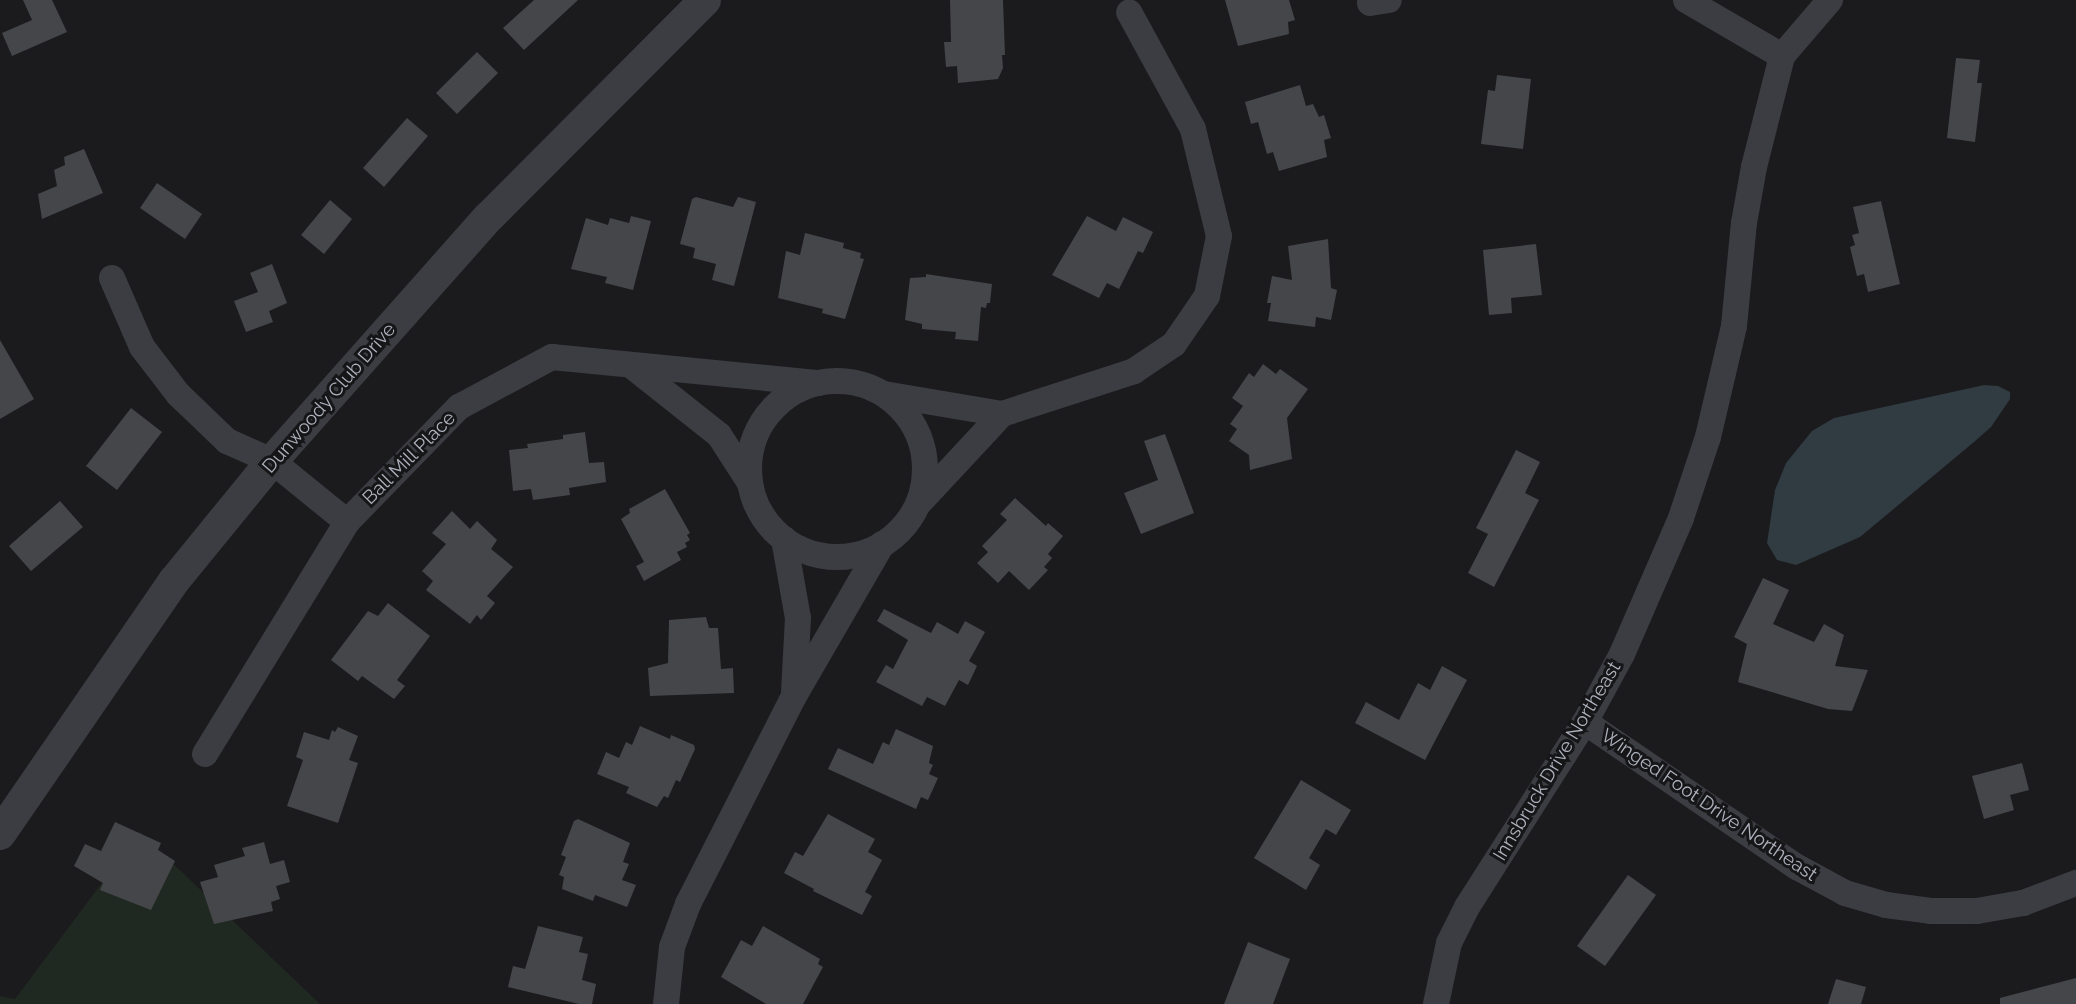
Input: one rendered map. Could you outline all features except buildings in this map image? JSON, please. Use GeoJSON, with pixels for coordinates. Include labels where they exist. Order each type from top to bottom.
{"type":"FeatureCollection","features":[{"type":"Feature","properties":{"kind":"street","name":"Dunwoody Club Drive"},"geometry":{"type":"LineString","coordinates":[[0,834],[174,581],[272,461],[489,217],[705,0]]}},
{"type":"Feature","properties":{"kind":"street"},"geometry":{"type":"LineString","coordinates":[[1686,0],[1782,56]]}},
{"type":"Feature","properties":{"kind":"street","name":"Innsbruck Drive Northeast"},"geometry":{"type":"LineString","coordinates":[[1436,1004],[1449,943],[1467,907],[1585,722],[1622,654],[1653,587],[1708,437],[1734,326],[1744,223],[1754,167],[1782,56],[1830,0]]}},
{"type":"Feature","properties":{"kind":"street"},"geometry":{"type":"LineString","coordinates":[[750,483],[751,450],[764,419],[788,396],[819,383],[853,382],[884,394],[1002,414],[1134,371],[1174,344],[1207,296],[1219,236],[1193,129],[1129,12]]}},
{"type":"Feature","properties":{"kind":"street","name":"Ball Mill Place"},"geometry":{"type":"LineString","coordinates":[[112,278],[142,347],[178,394],[227,441],[272,461],[347,522]]}},
{"type":"Feature","properties":{"kind":"street","name":"Ball Mill Place"},"geometry":{"type":"LineString","coordinates":[[205,754],[347,522],[459,407],[552,357],[819,383]]}},
{"type":"Feature","properties":{"kind":"street"},"geometry":{"type":"LineString","coordinates":[[632,366],[719,435],[750,483],[762,514],[784,539],[813,554],[830,556],[848,556],[882,544]]}},
{"type":"Feature","properties":{"kind":"street"},"geometry":{"type":"LineString","coordinates":[[884,394],[909,418],[920,441],[925,468],[920,502]]}},
{"type":"Feature","properties":{"kind":"street"},"geometry":{"type":"LineString","coordinates":[[666,1004],[672,947],[688,904],[793,696],[882,544],[903,526],[920,502],[1002,414]]}},
{"type":"Feature","properties":{"kind":"street"},"geometry":{"type":"LineString","coordinates":[[784,539],[798,618],[793,696]]}},
{"type":"Feature","properties":{"kind":"street","name":"Winged Foot Drive Northeast"},"geometry":{"type":"LineString","coordinates":[[1585,722],[1797,867],[1845,892],[1909,908],[1977,911],[2022,903],[2076,883]]}},
{"type":"Feature","properties":{"kind":"shaded area"},"geometry":{"type":"Polygon","coordinates":[[[1984,385],[1998,386],[2010,392],[2010,399],[1991,427],[1974,442],[1860,537],[1796,565],[1777,560],[1767,543],[1775,490],[1786,463],[1812,431],[1834,418],[1984,385]]]}},
{"type":"Feature","properties":{"kind":"shaded area"},"geometry":{"type":"Polygon","coordinates":[[[140,832],[320,1004],[0,1004],[0,996],[15,999],[140,832]]]}}]}
